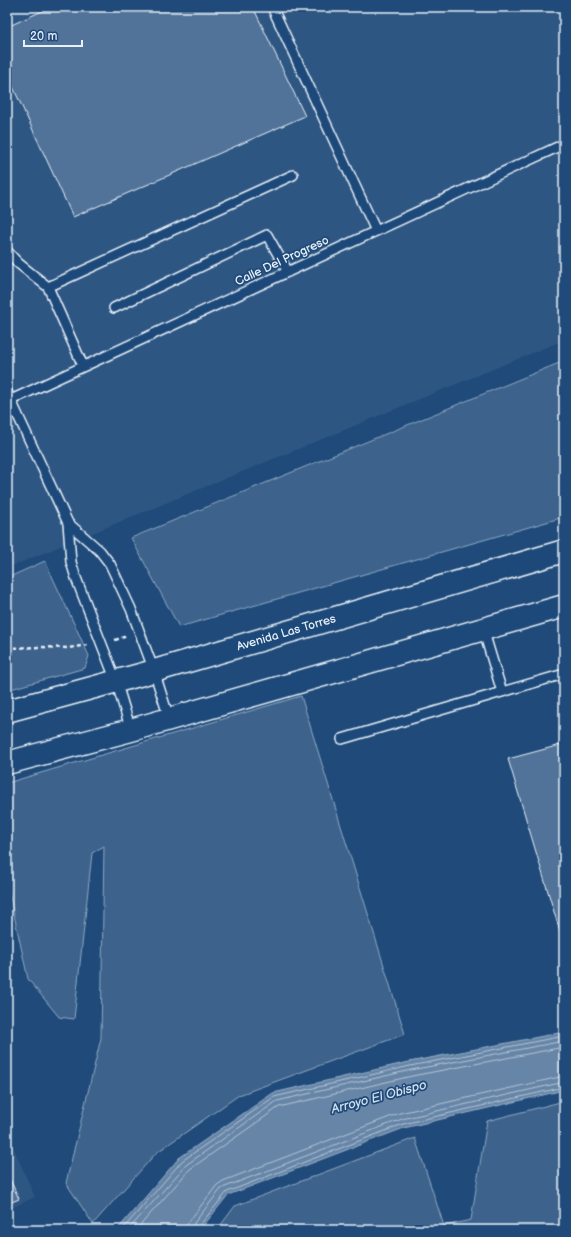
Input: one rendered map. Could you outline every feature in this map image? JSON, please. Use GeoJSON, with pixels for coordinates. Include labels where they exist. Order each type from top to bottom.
{"type":"FeatureCollection","features":[{"type":"Feature","properties":{"kind":"street","name":"Avenida Las Torres"},"geometry":{"type":"LineString","coordinates":[[7,711],[116,681],[564,551]]}},
{"type":"Feature","properties":{"kind":"street"},"geometry":{"type":"LineString","coordinates":[[7,763],[131,730],[564,606]]}},
{"type":"Feature","properties":{"kind":"lane"},"geometry":{"type":"LineString","coordinates":[[272,7],[376,231]]}},
{"type":"Feature","properties":{"kind":"lane","name":"Calle Del Progreso"},"geometry":{"type":"LineString","coordinates":[[9,396],[83,366],[564,144]]}},
{"type":"Feature","properties":{"kind":"lane"},"geometry":{"type":"LineString","coordinates":[[48,287],[293,175]]}},
{"type":"Feature","properties":{"kind":"lane"},"geometry":{"type":"LineString","coordinates":[[114,308],[267,236],[288,272]]}},
{"type":"Feature","properties":{"kind":"lane"},"geometry":{"type":"LineString","coordinates":[[7,251],[18,263],[48,287],[83,366]]}},
{"type":"Feature","properties":{"kind":"lane"},"geometry":{"type":"LineString","coordinates":[[9,396],[68,523],[71,562],[116,681],[131,730]]}},
{"type":"Feature","properties":{"kind":"lane"},"geometry":{"type":"LineString","coordinates":[[68,523],[100,551],[110,564],[131,609],[154,670],[169,718]]}},
{"type":"Feature","properties":{"kind":"lane"},"geometry":{"type":"LineString","coordinates":[[483,629],[502,692]]}},
{"type":"Feature","properties":{"kind":"lane"},"geometry":{"type":"LineString","coordinates":[[342,740],[564,674]]}},
{"type":"Feature","properties":{"kind":"path"},"geometry":{"type":"LineString","coordinates":[[7,648],[68,648],[102,644],[139,633]]}},
{"type":"Feature","properties":{"kind":"shaded area"},"geometry":{"type":"Polygon","coordinates":[[[7,7],[564,7],[564,340],[7,568],[7,7]]]}},
{"type":"Feature","properties":{"kind":"shaded area"},"geometry":{"type":"Polygon","coordinates":[[[564,361],[564,517],[179,627],[131,538],[564,361]]]}},
{"type":"Feature","properties":{"kind":"shaded area"},"geometry":{"type":"Polygon","coordinates":[[[45,561],[89,656],[85,668],[7,690],[7,578],[45,561]]]}},
{"type":"Feature","properties":{"kind":"shaded area"},"geometry":{"type":"Polygon","coordinates":[[[301,696],[405,1034],[239,1095],[156,1153],[93,1224],[66,1183],[101,1038],[104,846],[92,853],[74,1019],[59,1017],[28,979],[7,888],[7,783],[301,696]]]}},
{"type":"Feature","properties":{"kind":"shaded area"},"geometry":{"type":"Polygon","coordinates":[[[564,1101],[564,1230],[217,1230],[235,1206],[415,1138],[444,1226],[471,1220],[487,1121],[564,1101]]]}},
{"type":"Feature","properties":{"kind":"shaded area"},"geometry":{"type":"Polygon","coordinates":[[[7,1133],[35,1197],[7,1210],[7,1133]]]}},
{"type":"Feature","properties":{"kind":"water","name":"Arroyo El Obispo"},"geometry":{"type":"Polygon","coordinates":[[[564,1032],[564,1090],[404,1128],[228,1195],[200,1230],[117,1230],[179,1158],[273,1093],[409,1062],[564,1032]]]}},
{"type":"Feature","properties":{"kind":"building"},"geometry":{"type":"Polygon","coordinates":[[[51,7],[253,7],[305,116],[73,217],[7,74],[7,27],[51,7]]]}},
{"type":"Feature","properties":{"kind":"building"},"geometry":{"type":"Polygon","coordinates":[[[564,744],[564,945],[508,759],[564,744]]]}},
{"type":"Feature","properties":{"kind":"building"},"geometry":{"type":"Polygon","coordinates":[[[7,1173],[19,1199],[7,1204],[7,1173]]]}}]}
